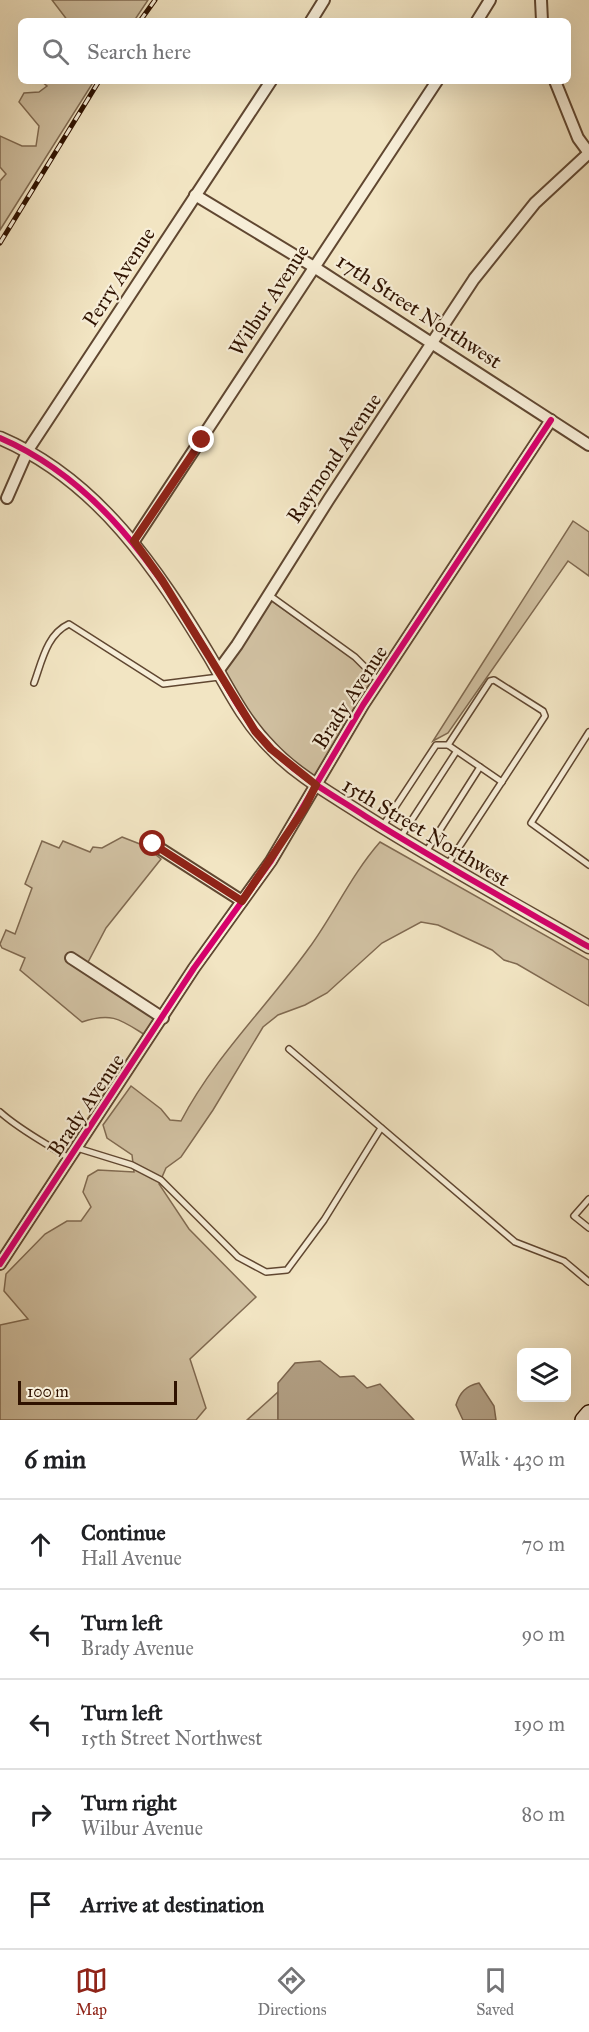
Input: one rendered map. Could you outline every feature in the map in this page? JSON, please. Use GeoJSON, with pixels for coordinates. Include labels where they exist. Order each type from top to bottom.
{"type":"FeatureCollection","features":[{"type":"Feature","properties":{"kind":"main road"},"geometry":{"type":"LineString","coordinates":[[583,1420],[589,1413]]}},
{"type":"Feature","properties":{"kind":"street"},"geometry":{"type":"LineString","coordinates":[[313,18],[324,0]]}},
{"type":"Feature","properties":{"kind":"street"},"geometry":{"type":"LineString","coordinates":[[479,18],[490,0]]}},
{"type":"Feature","properties":{"kind":"street"},"geometry":{"type":"LineString","coordinates":[[541,0],[543,18]]}},
{"type":"Feature","properties":{"kind":"street","name":"Perry Avenue"},"geometry":{"type":"LineString","coordinates":[[7,498],[28,450],[269,84]]}},
{"type":"Feature","properties":{"kind":"street","name":"Wilbur Avenue"},"geometry":{"type":"LineString","coordinates":[[134,541],[435,84]]}},
{"type":"Feature","properties":{"kind":"street"},"geometry":{"type":"LineString","coordinates":[[556,84],[578,138],[589,153]]}},
{"type":"Feature","properties":{"kind":"street","name":"Raymond Avenue"},"geometry":{"type":"LineString","coordinates":[[219,674],[329,499],[484,266],[535,203],[589,153]]}},
{"type":"Feature","properties":{"kind":"street","name":"17th Street Northwest"},"geometry":{"type":"LineString","coordinates":[[195,195],[314,267],[589,445]]}},
{"type":"Feature","properties":{"kind":"street","name":"Brady Avenue"},"geometry":{"type":"LineString","coordinates":[[0,1264],[304,809],[316,785],[381,682],[551,420]]}},
{"type":"Feature","properties":{"kind":"street","name":"15th Street Northwest"},"geometry":{"type":"LineString","coordinates":[[0,438],[28,450],[95,502],[134,541],[162,580],[255,731],[271,749],[316,785],[382,827],[589,946]]}},
{"type":"Feature","properties":{"kind":"street"},"geometry":{"type":"LineString","coordinates":[[153,844],[242,901]]}},
{"type":"Feature","properties":{"kind":"street"},"geometry":{"type":"LineString","coordinates":[[70,958],[163,1018]]}},
{"type":"Feature","properties":{"kind":"lane"},"geometry":{"type":"LineString","coordinates":[[268,595],[355,657],[381,682]]}},
{"type":"Feature","properties":{"kind":"lane"},"geometry":{"type":"LineString","coordinates":[[34,682],[50,642],[60,628],[69,624],[163,684],[219,674]]}},
{"type":"Feature","properties":{"kind":"lane"},"geometry":{"type":"LineString","coordinates":[[447,866],[545,716],[543,711],[494,680],[490,681],[448,745]]}},
{"type":"Feature","properties":{"kind":"lane"},"geometry":{"type":"LineString","coordinates":[[589,732],[531,819],[533,827],[589,865]]}},
{"type":"Feature","properties":{"kind":"lane"},"geometry":{"type":"LineString","coordinates":[[382,827],[436,745],[448,745],[502,782]]}},
{"type":"Feature","properties":{"kind":"lane"},"geometry":{"type":"LineString","coordinates":[[400,838],[456,752]]}},
{"type":"Feature","properties":{"kind":"lane"},"geometry":{"type":"LineString","coordinates":[[425,853],[480,767]]}},
{"type":"Feature","properties":{"kind":"lane"},"geometry":{"type":"LineString","coordinates":[[289,1049],[515,1242],[564,1262],[589,1282]]}},
{"type":"Feature","properties":{"kind":"lane"},"geometry":{"type":"LineString","coordinates":[[0,1112],[16,1127],[40,1138],[70,1159]]}},
{"type":"Feature","properties":{"kind":"lane"},"geometry":{"type":"LineString","coordinates":[[77,1148],[132,1165],[161,1180],[238,1257],[266,1272],[286,1270],[324,1220],[381,1128]]}},
{"type":"Feature","properties":{"kind":"lane"},"geometry":{"type":"LineString","coordinates":[[589,1199],[574,1216],[589,1228]]}},
{"type":"Feature","properties":{"kind":"shaded area"},"geometry":{"type":"Polygon","coordinates":[[[52,0],[148,0],[136,18],[66,18],[52,0]]]}},
{"type":"Feature","properties":{"kind":"shaded area"},"geometry":{"type":"Polygon","coordinates":[[[45,84],[92,84],[0,230],[0,181],[6,174],[0,167],[0,136],[22,146],[36,146],[39,126],[19,102],[24,93],[39,92],[47,86],[45,84]]]}},
{"type":"Feature","properties":{"kind":"shaded area"},"geometry":{"type":"Polygon","coordinates":[[[573,521],[589,532],[589,576],[568,561],[448,733],[433,741],[573,521]]]}},
{"type":"Feature","properties":{"kind":"shaded area"},"geometry":{"type":"Polygon","coordinates":[[[270,600],[353,659],[378,682],[315,780],[273,746],[221,672],[270,600]]]}},
{"type":"Feature","properties":{"kind":"shaded area"},"geometry":{"type":"Polygon","coordinates":[[[122,837],[145,846],[161,859],[106,928],[85,968],[163,1018],[150,1038],[125,1023],[110,1018],[102,1017],[82,1022],[20,970],[25,958],[2,948],[0,944],[6,930],[15,934],[32,888],[25,884],[42,841],[59,848],[63,841],[90,852],[93,847],[102,848],[122,837]]]}},
{"type":"Feature","properties":{"kind":"shaded area"},"geometry":{"type":"Polygon","coordinates":[[[380,842],[589,960],[589,1006],[517,964],[504,960],[492,950],[438,925],[421,922],[382,943],[327,993],[305,1005],[278,1015],[263,1027],[213,1110],[181,1157],[166,1168],[159,1184],[189,1229],[256,1297],[190,1359],[206,1408],[196,1420],[0,1420],[0,1325],[28,1319],[4,1291],[6,1274],[45,1234],[67,1221],[81,1221],[91,1207],[83,1192],[88,1176],[98,1170],[134,1172],[132,1155],[107,1138],[103,1125],[131,1086],[161,1109],[170,1120],[181,1121],[209,1075],[293,970],[327,922],[360,868],[380,842]]]}},
{"type":"Feature","properties":{"kind":"shaded area"},"geometry":{"type":"Polygon","coordinates":[[[320,1361],[340,1377],[354,1376],[367,1388],[380,1384],[414,1420],[278,1420],[278,1383],[295,1363],[320,1361]]]}},
{"type":"Feature","properties":{"kind":"shaded area"},"geometry":{"type":"Polygon","coordinates":[[[479,1383],[494,1406],[496,1420],[463,1420],[456,1405],[464,1390],[479,1383]]]}},
{"type":"Feature","properties":{"kind":"shaded area"},"geometry":{"type":"Polygon","coordinates":[[[278,1392],[278,1420],[247,1420],[278,1392]]]}},
{"type":"Feature","properties":{"kind":"railway"},"geometry":{"type":"LineString","coordinates":[[142,18],[155,0]]}},
{"type":"Feature","properties":{"kind":"railway"},"geometry":{"type":"LineString","coordinates":[[0,243],[97,84]]}},
{"type":"Feature","properties":{"kind":"cycle path"},"geometry":{"type":"LineString","coordinates":[[0,1264],[194,968],[271,861],[363,705],[551,420]]}},
{"type":"Feature","properties":{"kind":"cycle path"},"geometry":{"type":"LineString","coordinates":[[0,438],[35,456],[67,478],[122,530],[169,592],[244,715],[261,737],[292,767],[393,833],[589,947]]}},
{"type":"Feature","properties":{"kind":"route"},"geometry":{"type":"LineString","coordinates":[[153,844],[242,901],[271,861],[304,809],[316,785],[271,749],[255,731],[162,580],[134,541],[202,440]]}}]}
